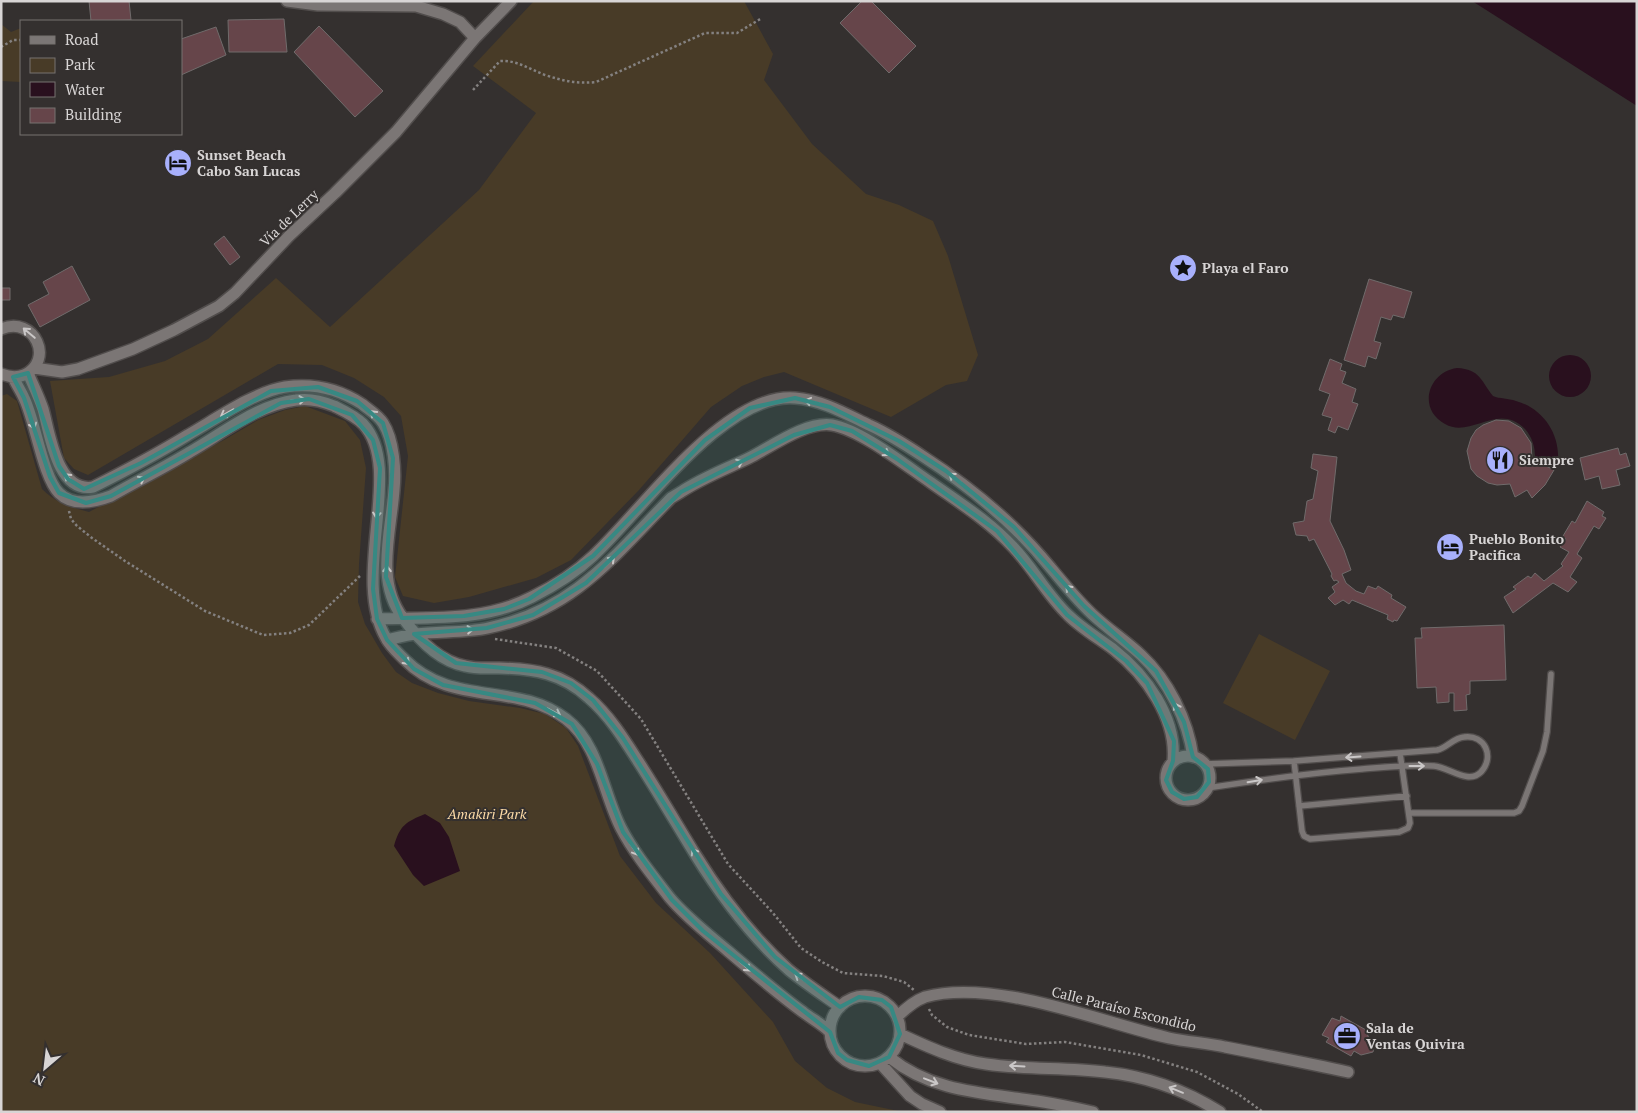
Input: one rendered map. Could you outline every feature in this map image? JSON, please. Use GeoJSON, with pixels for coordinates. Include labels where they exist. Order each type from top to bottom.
{"type":"FeatureCollection","features":[{"type":"Feature","properties":{"kind":"street"},"geometry":{"type":"LineString","coordinates":[[287,1],[318,5],[416,6],[443,14],[460,22],[475,38]]}},
{"type":"Feature","properties":{"kind":"street","name":"Vía de Lerry"},"geometry":{"type":"LineString","coordinates":[[31,370],[62,372],[78,369],[133,349],[219,306],[235,294],[289,236],[396,132],[475,38],[511,1]]}},
{"type":"Feature","properties":{"kind":"street"},"geometry":{"type":"LineString","coordinates":[[2,327],[20,326],[34,335],[38,343],[38,360],[31,370],[7,376],[24,398],[50,477],[59,493],[69,499],[86,503],[100,500],[186,455],[253,415],[280,403],[299,399],[316,400],[352,415],[364,425],[373,440],[380,468],[372,564],[372,589],[377,619],[386,640],[414,669],[443,685],[490,695],[515,697],[535,703],[553,711],[572,724],[580,733],[597,764],[623,832],[672,900],[703,931],[830,1032]]}},
{"type":"Feature","properties":{"kind":"street"},"geometry":{"type":"LineString","coordinates":[[31,370],[59,466],[68,479],[84,489],[92,487],[141,463],[236,408],[283,387],[301,386],[334,390],[357,401],[375,414],[383,423],[388,433],[393,458],[394,486],[386,577],[392,600],[402,618],[434,652],[456,663],[465,666],[519,669],[557,676],[571,683],[593,700],[623,738],[721,894],[745,924],[770,952],[792,972],[840,1007]]}},
{"type":"Feature","properties":{"kind":"street"},"geometry":{"type":"LineString","coordinates":[[377,619],[436,618],[504,609],[529,599],[573,573],[593,556],[678,468],[721,427],[750,408],[765,402],[794,398],[830,407],[884,431],[946,471],[990,504],[1014,527],[1094,616],[1140,654],[1156,671],[1184,722],[1193,756],[1204,764],[1209,776],[1207,788],[1197,797],[1184,799],[1172,792],[1166,780],[1169,767],[1174,762],[1179,758],[1193,756]]}},
{"type":"Feature","properties":{"kind":"street"},"geometry":{"type":"LineString","coordinates":[[386,640],[417,634],[479,629],[500,625],[533,614],[586,583],[607,565],[671,498],[690,486],[794,435],[814,427],[830,425],[852,431],[897,459],[976,514],[1003,536],[1067,615],[1126,661],[1147,683],[1165,717],[1172,736],[1174,762]]}},
{"type":"Feature","properties":{"kind":"street","name":"Calle Paraíso Escondido"},"geometry":{"type":"LineString","coordinates":[[897,1017],[909,1006],[924,998],[949,994],[976,993],[1012,997],[1170,1038],[1223,1046],[1348,1072]]}},
{"type":"Feature","properties":{"kind":"street"},"geometry":{"type":"LineString","coordinates":[[871,997],[886,1004],[897,1017],[900,1034],[898,1042],[884,1060],[868,1066],[857,1065],[838,1053],[830,1032],[831,1023],[840,1007],[854,999],[871,997]]}},
{"type":"Feature","properties":{"kind":"street"},"geometry":{"type":"LineString","coordinates":[[900,1034],[957,1058],[986,1064],[1104,1071],[1131,1076],[1173,1088],[1205,1102],[1220,1112]]}},
{"type":"Feature","properties":{"kind":"street"},"geometry":{"type":"LineString","coordinates":[[884,1060],[910,1096],[940,1112]]}},
{"type":"Feature","properties":{"kind":"street"},"geometry":{"type":"LineString","coordinates":[[884,1060],[946,1087],[1093,1112]]}},
{"type":"Feature","properties":{"kind":"lane"},"geometry":{"type":"LineString","coordinates":[[1409,813],[1514,813],[1519,811],[1526,798],[1543,751],[1547,732],[1551,674]]}},
{"type":"Feature","properties":{"kind":"lane"},"geometry":{"type":"LineString","coordinates":[[1204,764],[1294,761],[1442,749],[1458,738],[1466,736],[1482,741],[1488,754],[1483,769],[1473,777],[1467,777],[1435,766],[1401,766],[1295,775],[1207,788]]}},
{"type":"Feature","properties":{"kind":"lane"},"geometry":{"type":"LineString","coordinates":[[1294,761],[1302,831],[1304,836],[1310,839],[1398,832],[1408,828],[1410,823],[1409,813],[1400,753]]}},
{"type":"Feature","properties":{"kind":"lane"},"geometry":{"type":"LineString","coordinates":[[1299,806],[1406,796]]}},
{"type":"Feature","properties":{"kind":"path"},"geometry":{"type":"LineString","coordinates":[[473,90],[500,61],[511,60],[546,75],[579,84],[596,82],[705,33],[737,33],[762,18]]}},
{"type":"Feature","properties":{"kind":"path"},"geometry":{"type":"LineString","coordinates":[[1,47],[12,40],[20,40]]}},
{"type":"Feature","properties":{"kind":"path"},"geometry":{"type":"LineString","coordinates":[[69,499],[71,519],[92,538],[205,611],[263,635],[290,634],[309,625],[372,564]]}},
{"type":"Feature","properties":{"kind":"path"},"geometry":{"type":"LineString","coordinates":[[479,629],[493,638],[556,648],[597,671],[641,719],[728,864],[773,913],[801,948],[822,962],[843,973],[863,973],[904,982],[924,998],[932,1015],[947,1027],[968,1035],[1026,1044],[1065,1042],[1141,1055],[1197,1072],[1238,1094],[1262,1112]]}},
{"type":"Feature","properties":{"kind":"highlighted area"},"geometry":{"type":"Polygon","coordinates":[[[28,373],[59,466],[68,479],[84,489],[141,463],[271,391],[318,387],[357,401],[383,423],[393,458],[386,577],[402,618],[464,616],[504,609],[529,599],[593,556],[705,440],[750,408],[795,398],[830,407],[899,441],[946,471],[1014,527],[1084,606],[1156,671],[1184,722],[1193,757],[1208,769],[1209,782],[1197,797],[1184,799],[1172,792],[1166,780],[1173,761],[1174,741],[1147,683],[1126,661],[1067,615],[997,531],[897,459],[852,431],[830,425],[794,435],[681,492],[586,583],[533,615],[487,628],[414,634],[456,663],[542,672],[571,683],[593,700],[623,738],[721,894],[775,957],[840,1007],[859,997],[882,1000],[891,1007],[900,1034],[889,1057],[869,1066],[847,1060],[838,1053],[830,1032],[703,931],[672,900],[623,832],[597,764],[572,724],[535,703],[443,685],[414,669],[387,640],[377,619],[373,589],[380,468],[373,440],[352,415],[309,399],[281,403],[111,496],[86,503],[59,493],[50,477],[24,398],[13,377],[28,373]]]}},
{"type":"Feature","properties":{"kind":"green space"},"geometry":{"type":"Polygon","coordinates":[[[534,1],[744,1],[773,54],[764,80],[812,144],[866,194],[899,205],[933,221],[948,256],[978,355],[967,381],[946,385],[891,417],[784,372],[764,377],[742,386],[711,407],[639,490],[571,560],[536,578],[469,597],[434,603],[403,596],[395,577],[408,456],[401,416],[384,397],[354,378],[322,365],[278,364],[88,475],[74,469],[64,458],[50,381],[109,377],[165,361],[208,339],[276,278],[330,327],[479,190],[536,113],[473,66],[534,1]]]}},
{"type":"Feature","properties":{"kind":"green space"},"geometry":{"type":"Polygon","coordinates":[[[1,24],[11,32],[20,28],[20,82],[1,81],[1,24]]]}},
{"type":"Feature","properties":{"kind":"green space","name":"Amakiri Park"},"geometry":{"type":"Polygon","coordinates":[[[7,394],[17,401],[42,489],[64,504],[89,512],[258,420],[285,410],[305,406],[345,421],[360,440],[366,468],[358,602],[365,624],[396,672],[412,683],[438,693],[469,701],[520,708],[545,714],[566,728],[578,746],[620,856],[656,903],[710,953],[773,1022],[795,1061],[827,1088],[855,1102],[903,1112],[1,1112],[1,396],[7,394]]]}},
{"type":"Feature","properties":{"kind":"green space"},"geometry":{"type":"Polygon","coordinates":[[[1259,634],[1330,671],[1295,740],[1223,703],[1259,634]]]}},
{"type":"Feature","properties":{"kind":"water"},"geometry":{"type":"Polygon","coordinates":[[[1472,1],[1637,1],[1637,106],[1472,1]]]}},
{"type":"Feature","properties":{"kind":"water"},"geometry":{"type":"Polygon","coordinates":[[[1574,355],[1582,358],[1588,364],[1591,376],[1588,388],[1582,394],[1566,397],[1558,394],[1552,388],[1549,372],[1552,364],[1558,358],[1574,355]]]}},
{"type":"Feature","properties":{"kind":"water"},"geometry":{"type":"Polygon","coordinates":[[[1457,368],[1475,373],[1493,396],[1526,405],[1543,418],[1550,426],[1557,446],[1557,468],[1535,457],[1534,445],[1530,435],[1515,421],[1495,419],[1465,427],[1455,427],[1445,424],[1436,417],[1429,401],[1433,384],[1439,376],[1457,368]]]}},
{"type":"Feature","properties":{"kind":"water"},"geometry":{"type":"Polygon","coordinates":[[[425,814],[440,823],[449,837],[460,871],[424,886],[413,875],[394,846],[401,829],[413,819],[425,814]]]}},
{"type":"Feature","properties":{"kind":"building"},"geometry":{"type":"Polygon","coordinates":[[[89,1],[129,1],[131,20],[91,20],[89,1]]]}},
{"type":"Feature","properties":{"kind":"building"},"geometry":{"type":"Polygon","coordinates":[[[862,1],[871,1],[916,46],[889,73],[840,23],[862,1]]]}},
{"type":"Feature","properties":{"kind":"building"},"geometry":{"type":"Polygon","coordinates":[[[284,19],[287,52],[229,52],[228,20],[284,19]]]}},
{"type":"Feature","properties":{"kind":"building"},"geometry":{"type":"Polygon","coordinates":[[[319,26],[383,91],[355,117],[294,52],[319,26]]]}},
{"type":"Feature","properties":{"kind":"building"},"geometry":{"type":"Polygon","coordinates":[[[216,27],[226,55],[182,75],[182,39],[216,27]]]}},
{"type":"Feature","properties":{"kind":"building"},"geometry":{"type":"Polygon","coordinates":[[[224,236],[240,257],[230,265],[214,244],[224,236]]]}},
{"type":"Feature","properties":{"kind":"building"},"geometry":{"type":"Polygon","coordinates":[[[72,266],[90,300],[40,327],[28,305],[49,294],[43,282],[72,266]]]}},
{"type":"Feature","properties":{"kind":"building"},"geometry":{"type":"Polygon","coordinates":[[[1369,279],[1412,292],[1404,318],[1393,315],[1391,320],[1381,317],[1374,341],[1381,343],[1376,359],[1368,356],[1365,367],[1344,360],[1369,279]]]}},
{"type":"Feature","properties":{"kind":"building"},"geometry":{"type":"Polygon","coordinates":[[[1,288],[10,288],[10,300],[1,300],[1,288]]]}},
{"type":"Feature","properties":{"kind":"building"},"geometry":{"type":"Polygon","coordinates":[[[1330,359],[1342,364],[1340,370],[1346,372],[1342,383],[1356,389],[1352,402],[1358,404],[1348,430],[1338,426],[1335,433],[1328,430],[1332,418],[1322,415],[1330,394],[1319,390],[1330,359]]]}},
{"type":"Feature","properties":{"kind":"building","name":"Siempre"},"geometry":{"type":"Polygon","coordinates":[[[1496,420],[1509,421],[1521,428],[1531,443],[1532,459],[1554,470],[1545,485],[1532,498],[1527,490],[1515,497],[1510,484],[1497,485],[1488,483],[1477,476],[1471,469],[1467,451],[1471,438],[1476,430],[1496,420]]]}},
{"type":"Feature","properties":{"kind":"building"},"geometry":{"type":"Polygon","coordinates":[[[1618,448],[1620,455],[1626,453],[1630,466],[1616,470],[1620,485],[1602,489],[1599,476],[1585,480],[1580,458],[1618,448]]]}},
{"type":"Feature","properties":{"kind":"building"},"geometry":{"type":"Polygon","coordinates":[[[1313,454],[1337,457],[1330,521],[1351,570],[1342,574],[1346,583],[1356,591],[1364,594],[1368,586],[1376,589],[1378,586],[1392,595],[1391,598],[1406,607],[1397,621],[1394,620],[1393,622],[1387,619],[1388,615],[1352,600],[1349,604],[1343,600],[1335,605],[1328,598],[1335,592],[1332,587],[1339,582],[1334,581],[1331,576],[1332,574],[1314,539],[1309,541],[1307,536],[1296,535],[1293,523],[1304,521],[1307,501],[1313,499],[1318,471],[1311,468],[1313,454]]]}},
{"type":"Feature","properties":{"kind":"building"},"geometry":{"type":"Polygon","coordinates":[[[1587,501],[1604,512],[1602,516],[1606,518],[1599,529],[1594,526],[1577,554],[1582,558],[1570,577],[1577,582],[1568,592],[1553,583],[1513,613],[1504,597],[1516,589],[1513,587],[1528,576],[1531,578],[1535,573],[1544,581],[1563,566],[1561,564],[1569,552],[1560,547],[1566,539],[1563,536],[1572,521],[1575,523],[1587,501]]]}},
{"type":"Feature","properties":{"kind":"building"},"geometry":{"type":"Polygon","coordinates":[[[1504,625],[1506,680],[1470,681],[1470,694],[1466,695],[1467,710],[1454,711],[1454,693],[1449,693],[1449,702],[1437,703],[1436,687],[1417,688],[1415,638],[1422,638],[1421,628],[1504,625]]]}},
{"type":"Feature","properties":{"kind":"building","name":"Sala de Ventas Quivira"},"geometry":{"type":"Polygon","coordinates":[[[1341,1016],[1366,1030],[1369,1039],[1375,1043],[1373,1052],[1361,1055],[1354,1051],[1351,1056],[1326,1042],[1329,1038],[1322,1035],[1332,1018],[1340,1021],[1341,1016]]]}},
{"type":"Feature","properties":{"kind":"place","name":"Sunset Beach Cabo San Lucas"},"geometry":{"type":"Point","coordinates":[178,163]}},
{"type":"Feature","properties":{"kind":"place","name":"Playa el Faro"},"geometry":{"type":"Point","coordinates":[1183,268]}},
{"type":"Feature","properties":{"kind":"place","name":"Siempre"},"geometry":{"type":"Point","coordinates":[1500,460]}},
{"type":"Feature","properties":{"kind":"place","name":"Pueblo Bonito Pacifica"},"geometry":{"type":"Point","coordinates":[1450,547]}},
{"type":"Feature","properties":{"kind":"place","name":"Sala de Ventas Quivira"},"geometry":{"type":"Point","coordinates":[1347,1036]}}]}
